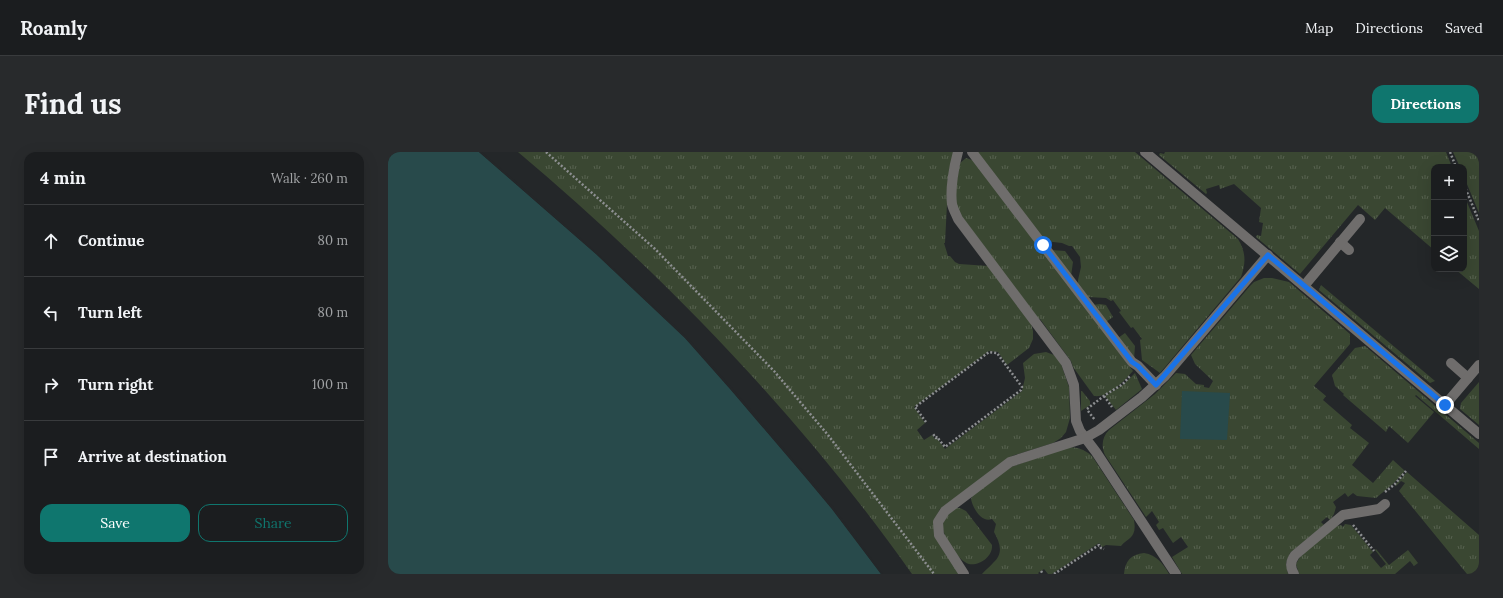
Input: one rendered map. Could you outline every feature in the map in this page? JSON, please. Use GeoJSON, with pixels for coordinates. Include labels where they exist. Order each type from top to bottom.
{"type":"FeatureCollection","features":[{"type":"Feature","properties":{"kind":"lane"},"geometry":{"type":"LineString","coordinates":[[958,152],[955,165],[952,196],[952,204],[958,219],[1066,363],[1074,385],[1076,422],[1080,431],[1176,574]]}},
{"type":"Feature","properties":{"kind":"lane"},"geometry":{"type":"LineString","coordinates":[[972,152],[1132,362],[1138,366],[1156,385]]}},
{"type":"Feature","properties":{"kind":"lane"},"geometry":{"type":"LineString","coordinates":[[1145,152],[1479,434]]}},
{"type":"Feature","properties":{"kind":"lane"},"geometry":{"type":"LineString","coordinates":[[1304,286],[1360,219]]}},
{"type":"Feature","properties":{"kind":"lane"},"geometry":{"type":"LineString","coordinates":[[1340,242],[1349,250]]}},
{"type":"Feature","properties":{"kind":"lane"},"geometry":{"type":"LineString","coordinates":[[964,574],[939,534],[938,522],[945,510],[1010,462],[1085,438],[1104,426],[1156,385],[1268,255]]}},
{"type":"Feature","properties":{"kind":"lane"},"geometry":{"type":"LineString","coordinates":[[1451,363],[1468,378]]}},
{"type":"Feature","properties":{"kind":"lane"},"geometry":{"type":"LineString","coordinates":[[1445,405],[1479,365]]}},
{"type":"Feature","properties":{"kind":"lane"},"geometry":{"type":"LineString","coordinates":[[1294,574],[1291,568],[1291,563],[1295,555],[1345,515],[1379,509],[1385,504]]}},
{"type":"Feature","properties":{"kind":"path"},"geometry":{"type":"LineString","coordinates":[[546,152],[655,249],[774,371],[828,435],[934,574]]}},
{"type":"Feature","properties":{"kind":"path"},"geometry":{"type":"LineString","coordinates":[[1450,152],[1455,164]]}},
{"type":"Feature","properties":{"kind":"path"},"geometry":{"type":"LineString","coordinates":[[1467,192],[1479,221]]}},
{"type":"Feature","properties":{"kind":"path"},"geometry":{"type":"LineString","coordinates":[[926,422],[915,408],[989,352],[997,353],[1022,387],[1022,390],[945,447],[933,434]]}},
{"type":"Feature","properties":{"kind":"path"},"geometry":{"type":"LineString","coordinates":[[1076,417],[1105,395],[1123,384],[1138,366]]}},
{"type":"Feature","properties":{"kind":"path"},"geometry":{"type":"LineString","coordinates":[[1395,484],[1406,472]]}},
{"type":"Feature","properties":{"kind":"path"},"geometry":{"type":"LineString","coordinates":[[1345,515],[1374,551]]}},
{"type":"Feature","properties":{"kind":"path"},"geometry":{"type":"LineString","coordinates":[[1054,574],[1099,545],[1104,549]]}},
{"type":"Feature","properties":{"kind":"green space"},"geometry":{"type":"Polygon","coordinates":[[[518,152],[953,152],[944,243],[948,256],[959,264],[989,266],[1031,323],[1033,339],[1029,348],[1007,365],[998,352],[989,351],[914,407],[925,423],[917,430],[924,440],[932,435],[935,439],[937,438],[945,449],[1022,391],[1025,378],[1023,363],[1034,354],[1046,352],[1054,355],[1060,361],[1069,387],[1070,418],[1066,432],[1061,438],[1053,443],[1012,456],[940,509],[934,521],[959,574],[912,574],[824,459],[777,404],[728,351],[626,248],[573,199],[518,152]]]}},
{"type":"Feature","properties":{"kind":"green space"},"geometry":{"type":"Polygon","coordinates":[[[977,152],[1135,152],[1238,239],[1244,253],[1244,267],[1241,277],[1160,373],[1142,360],[1140,340],[1142,339],[1133,327],[1131,328],[1119,312],[1121,311],[1113,300],[1111,301],[1106,298],[1088,297],[1078,285],[1081,267],[1080,257],[1072,246],[1045,241],[977,152]]]}},
{"type":"Feature","properties":{"kind":"green space"},"geometry":{"type":"Polygon","coordinates":[[[1165,152],[1446,152],[1451,164],[1431,164],[1431,247],[1385,208],[1375,220],[1358,205],[1300,274],[1256,237],[1257,235],[1261,236],[1263,223],[1259,222],[1261,208],[1234,184],[1220,189],[1219,185],[1206,189],[1206,194],[1159,155],[1160,153],[1164,154],[1165,152]]]}},
{"type":"Feature","properties":{"kind":"green space"},"geometry":{"type":"Polygon","coordinates":[[[1453,152],[1479,152],[1479,213],[1467,184],[1467,164],[1459,164],[1453,152]]]}},
{"type":"Feature","properties":{"kind":"green space"},"geometry":{"type":"Polygon","coordinates":[[[966,158],[975,161],[1133,371],[1111,392],[1100,396],[1094,396],[1073,367],[1071,361],[1040,319],[1037,318],[967,226],[956,205],[956,183],[960,163],[966,158]]]}},
{"type":"Feature","properties":{"kind":"green space"},"geometry":{"type":"Polygon","coordinates":[[[1467,202],[1479,231],[1479,289],[1459,272],[1467,272],[1467,202]]]}},
{"type":"Feature","properties":{"kind":"green space"},"geometry":{"type":"Polygon","coordinates":[[[1051,250],[1065,251],[1073,262],[1071,276],[1051,250]]]}},
{"type":"Feature","properties":{"kind":"green space"},"geometry":{"type":"Polygon","coordinates":[[[1264,278],[1272,278],[1289,282],[1350,334],[1350,344],[1314,386],[1326,396],[1323,400],[1352,425],[1350,428],[1369,443],[1352,465],[1373,483],[1393,460],[1405,471],[1394,483],[1376,498],[1357,496],[1353,493],[1348,497],[1345,493],[1333,502],[1336,507],[1330,520],[1327,517],[1321,522],[1324,525],[1290,553],[1286,563],[1288,574],[1182,574],[1172,557],[1188,547],[1181,537],[1173,543],[1163,528],[1159,530],[1156,525],[1159,522],[1152,511],[1146,517],[1105,455],[1103,448],[1104,439],[1109,430],[1155,394],[1176,373],[1185,374],[1196,384],[1204,385],[1204,387],[1209,388],[1213,381],[1195,364],[1191,355],[1250,286],[1254,282],[1264,278]]]}},
{"type":"Feature","properties":{"kind":"green space"},"geometry":{"type":"Polygon","coordinates":[[[1321,285],[1435,381],[1430,383],[1319,290],[1321,285]]]}},
{"type":"Feature","properties":{"kind":"green space"},"geometry":{"type":"Polygon","coordinates":[[[1093,305],[1106,305],[1113,317],[1106,322],[1093,305]]]}},
{"type":"Feature","properties":{"kind":"green space"},"geometry":{"type":"Polygon","coordinates":[[[1125,333],[1135,346],[1134,359],[1118,338],[1125,333]]]}},
{"type":"Feature","properties":{"kind":"green space"},"geometry":{"type":"Polygon","coordinates":[[[1365,346],[1479,443],[1479,449],[1416,395],[1415,396],[1434,412],[1408,443],[1389,426],[1386,432],[1343,395],[1344,394],[1335,386],[1332,375],[1355,348],[1365,346]]]}},
{"type":"Feature","properties":{"kind":"green space"},"geometry":{"type":"Polygon","coordinates":[[[1135,373],[1142,389],[1116,410],[1105,396],[1124,384],[1135,373]]]}},
{"type":"Feature","properties":{"kind":"green space"},"geometry":{"type":"Polygon","coordinates":[[[1479,382],[1479,425],[1460,409],[1461,403],[1479,382]]]}},
{"type":"Feature","properties":{"kind":"green space"},"geometry":{"type":"Polygon","coordinates":[[[1081,391],[1090,401],[1090,405],[1081,411],[1081,391]]]}},
{"type":"Feature","properties":{"kind":"green space"},"geometry":{"type":"Polygon","coordinates":[[[1067,447],[1080,449],[1092,456],[1134,520],[1135,526],[1132,536],[1121,546],[1106,545],[1102,547],[1099,543],[1052,574],[1048,574],[1044,569],[1038,573],[1039,574],[982,574],[999,555],[1000,548],[994,532],[996,524],[992,519],[985,519],[978,514],[972,503],[971,499],[973,495],[1008,468],[1067,447]]]}},
{"type":"Feature","properties":{"kind":"green space"},"geometry":{"type":"Polygon","coordinates":[[[1407,472],[1479,535],[1479,574],[1467,574],[1399,491],[1405,483],[1401,481],[1396,486],[1395,485],[1407,472]]]}},
{"type":"Feature","properties":{"kind":"green space"},"geometry":{"type":"Polygon","coordinates":[[[956,508],[966,511],[992,545],[992,549],[988,557],[977,564],[969,564],[965,562],[955,553],[947,541],[943,524],[948,515],[956,508]]]}},
{"type":"Feature","properties":{"kind":"green space"},"geometry":{"type":"Polygon","coordinates":[[[1345,524],[1351,525],[1373,552],[1370,555],[1381,568],[1386,564],[1375,550],[1376,549],[1389,565],[1408,550],[1418,563],[1414,566],[1410,561],[1395,574],[1299,574],[1296,564],[1300,557],[1337,526],[1341,525],[1343,527],[1345,524]]]}},
{"type":"Feature","properties":{"kind":"green space"},"geometry":{"type":"Polygon","coordinates":[[[1144,553],[1153,556],[1162,563],[1169,574],[1124,574],[1127,562],[1132,557],[1144,553]]]}},
{"type":"Feature","properties":{"kind":"water"},"geometry":{"type":"Polygon","coordinates":[[[388,152],[479,152],[596,254],[685,338],[832,509],[881,574],[388,574],[388,152]]]}},
{"type":"Feature","properties":{"kind":"water"},"geometry":{"type":"Polygon","coordinates":[[[1182,391],[1230,393],[1227,440],[1180,439],[1182,391]]]}},
{"type":"Feature","properties":{"kind":"pier"},"geometry":{"type":"Polygon","coordinates":[[[479,152],[482,152],[548,209],[687,337],[834,508],[883,574],[881,574],[832,509],[807,479],[685,338],[596,254],[479,152]]]}},
{"type":"Feature","properties":{"kind":"route"},"geometry":{"type":"LineString","coordinates":[[1043,245],[1132,362],[1138,366],[1156,385],[1268,255],[1445,405]]}}]}
